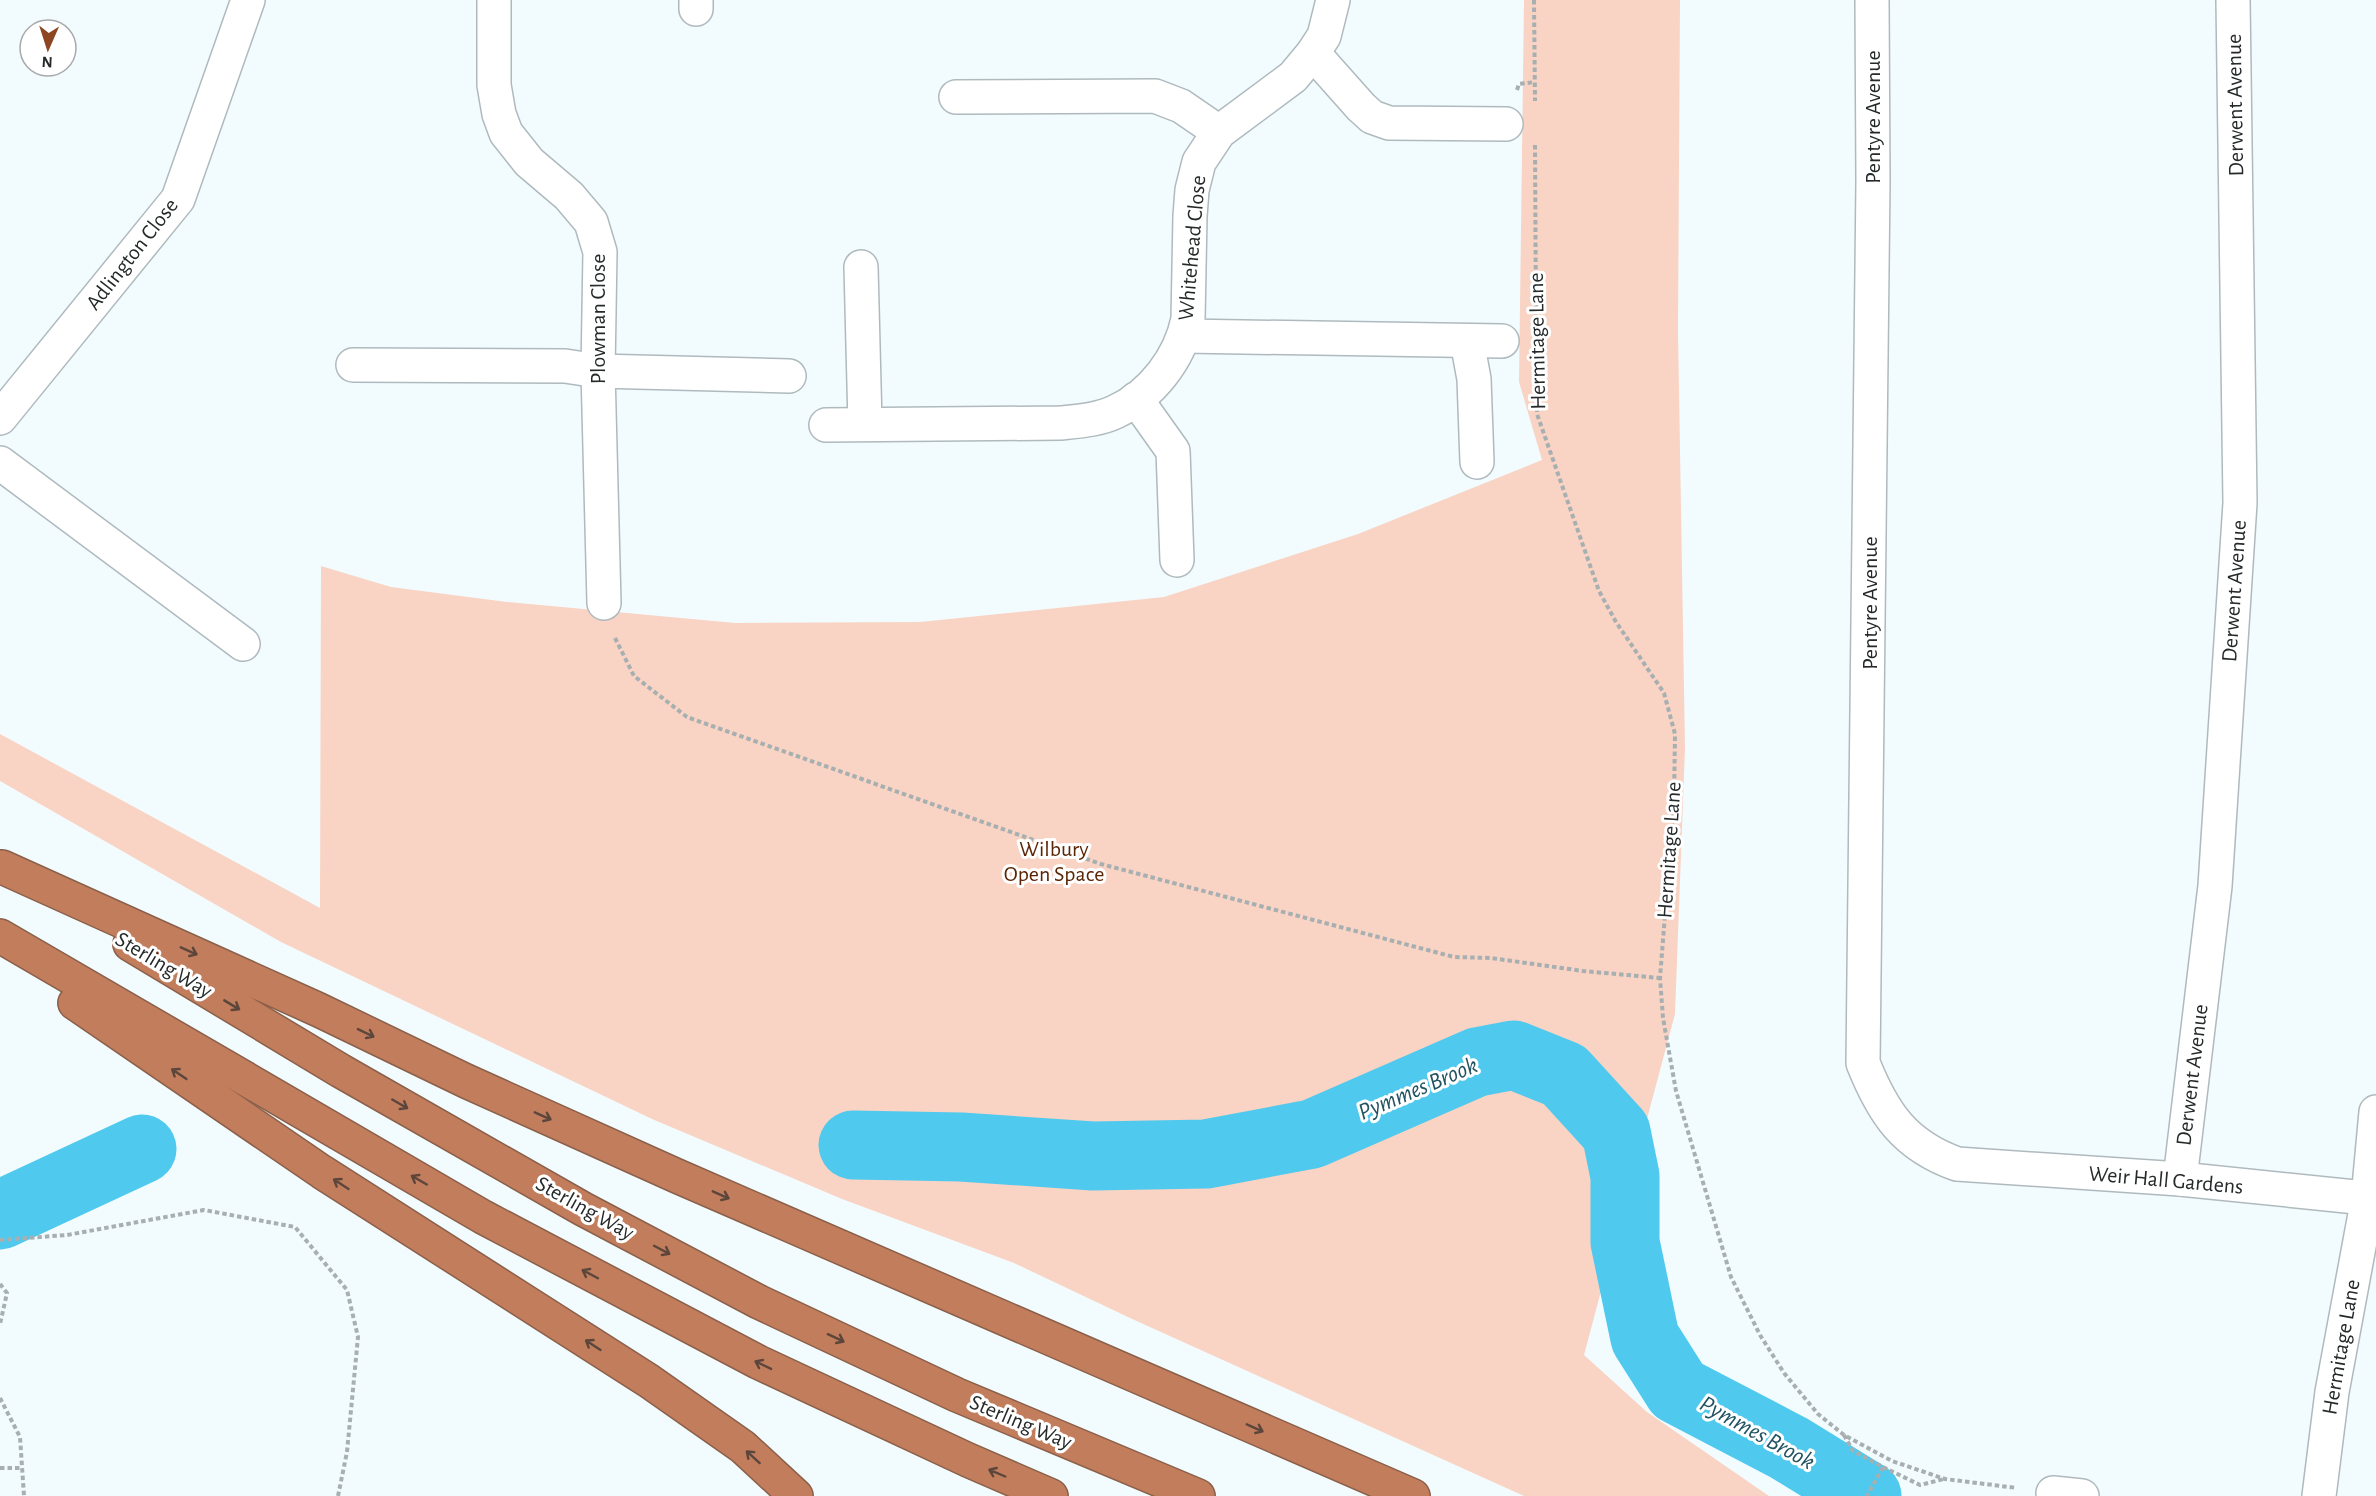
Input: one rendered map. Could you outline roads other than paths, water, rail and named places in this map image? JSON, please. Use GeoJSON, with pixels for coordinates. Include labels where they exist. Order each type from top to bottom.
{"type":"FeatureCollection","features":[{"type":"Feature","properties":{"kind":"highway","name":"Sterling Way"},"geometry":{"type":"LineString","coordinates":[[1,866],[341,1071],[583,1209],[759,1302],[957,1395],[1198,1496]]}},
{"type":"Feature","properties":{"kind":"highway"},"geometry":{"type":"LineString","coordinates":[[1,866],[319,1010],[466,1081],[667,1171],[1413,1496]]}},
{"type":"Feature","properties":{"kind":"highway"},"geometry":{"type":"LineString","coordinates":[[0,936],[483,1217],[758,1362],[1051,1496]]}},
{"type":"Feature","properties":{"kind":"highway"},"geometry":{"type":"LineString","coordinates":[[0,952],[322,1172],[650,1381],[743,1447],[796,1496]]}},
{"type":"Feature","properties":{"kind":"street","name":"Adlington Close"},"geometry":{"type":"LineString","coordinates":[[0,418],[178,199],[248,0]]}},
{"type":"Feature","properties":{"kind":"street","name":"Plowman Close"},"geometry":{"type":"LineString","coordinates":[[494,0],[494,85],[499,114],[506,133],[530,162],[569,196],[591,222],[600,252],[598,371],[609,617]]}},
{"type":"Feature","properties":{"kind":"street","name":"Whitehead Close"},"geometry":{"type":"LineString","coordinates":[[826,425],[1060,423],[1095,419],[1116,412],[1151,387],[1170,364],[1184,336],[1188,319],[1192,190],[1199,162],[1219,132],[1293,77],[1313,53],[1324,36],[1333,0]]}},
{"type":"Feature","properties":{"kind":"street","name":"Pentyre Avenue"},"geometry":{"type":"LineString","coordinates":[[1872,0],[1873,205],[1863,1063],[1875,1094],[1894,1124],[1938,1157],[1957,1164]]}},
{"type":"Feature","properties":{"kind":"street","name":"Derwent Avenue"},"geometry":{"type":"LineString","coordinates":[[2180,1179],[2215,886],[2240,503],[2233,0]]}},
{"type":"Feature","properties":{"kind":"street"},"geometry":{"type":"LineString","coordinates":[[1313,53],[1372,117],[1389,123],[1506,124]]}},
{"type":"Feature","properties":{"kind":"street"},"geometry":{"type":"LineString","coordinates":[[956,97],[1155,96],[1181,106],[1219,132]]}},
{"type":"Feature","properties":{"kind":"street"},"geometry":{"type":"LineString","coordinates":[[861,267],[865,424]]}},
{"type":"Feature","properties":{"kind":"street"},"geometry":{"type":"LineString","coordinates":[[1184,336],[1502,341]]}},
{"type":"Feature","properties":{"kind":"street"},"geometry":{"type":"LineString","coordinates":[[1467,341],[1474,379],[1477,462]]}},
{"type":"Feature","properties":{"kind":"street"},"geometry":{"type":"LineString","coordinates":[[353,365],[542,366],[598,371],[789,376]]}},
{"type":"Feature","properties":{"kind":"street"},"geometry":{"type":"LineString","coordinates":[[1136,399],[1173,451],[1177,560]]}},
{"type":"Feature","properties":{"kind":"street"},"geometry":{"type":"LineString","coordinates":[[0,463],[243,644]]}},
{"type":"Feature","properties":{"kind":"street","name":"Hermitage Lane"},"geometry":{"type":"LineString","coordinates":[[2319,1496],[2332,1392],[2372,1199],[2376,1112]]}},
{"type":"Feature","properties":{"kind":"street","name":"Weir Hall Gardens"},"geometry":{"type":"LineString","coordinates":[[1957,1164],[2180,1179],[2372,1199]]}},
{"type":"Feature","properties":{"kind":"waterway","name":"Pymmes Brook"},"geometry":{"type":"LineString","coordinates":[[853,1145],[961,1147],[1093,1156],[1206,1154],[1312,1134],[1477,1062],[1514,1055],[1564,1075],[1616,1132],[1625,1176],[1625,1242],[1645,1338],[1678,1390],[1789,1448],[1867,1496]]}},
{"type":"Feature","properties":{"kind":"waterway","name":"Pymmes Brook"},"geometry":{"type":"LineString","coordinates":[[0,1215],[142,1149]]}},
{"type":"Feature","properties":{"kind":"park label","name":"Wilbury Open Space"},"geometry":{"type":"Point","coordinates":[1054,862]}}]}
